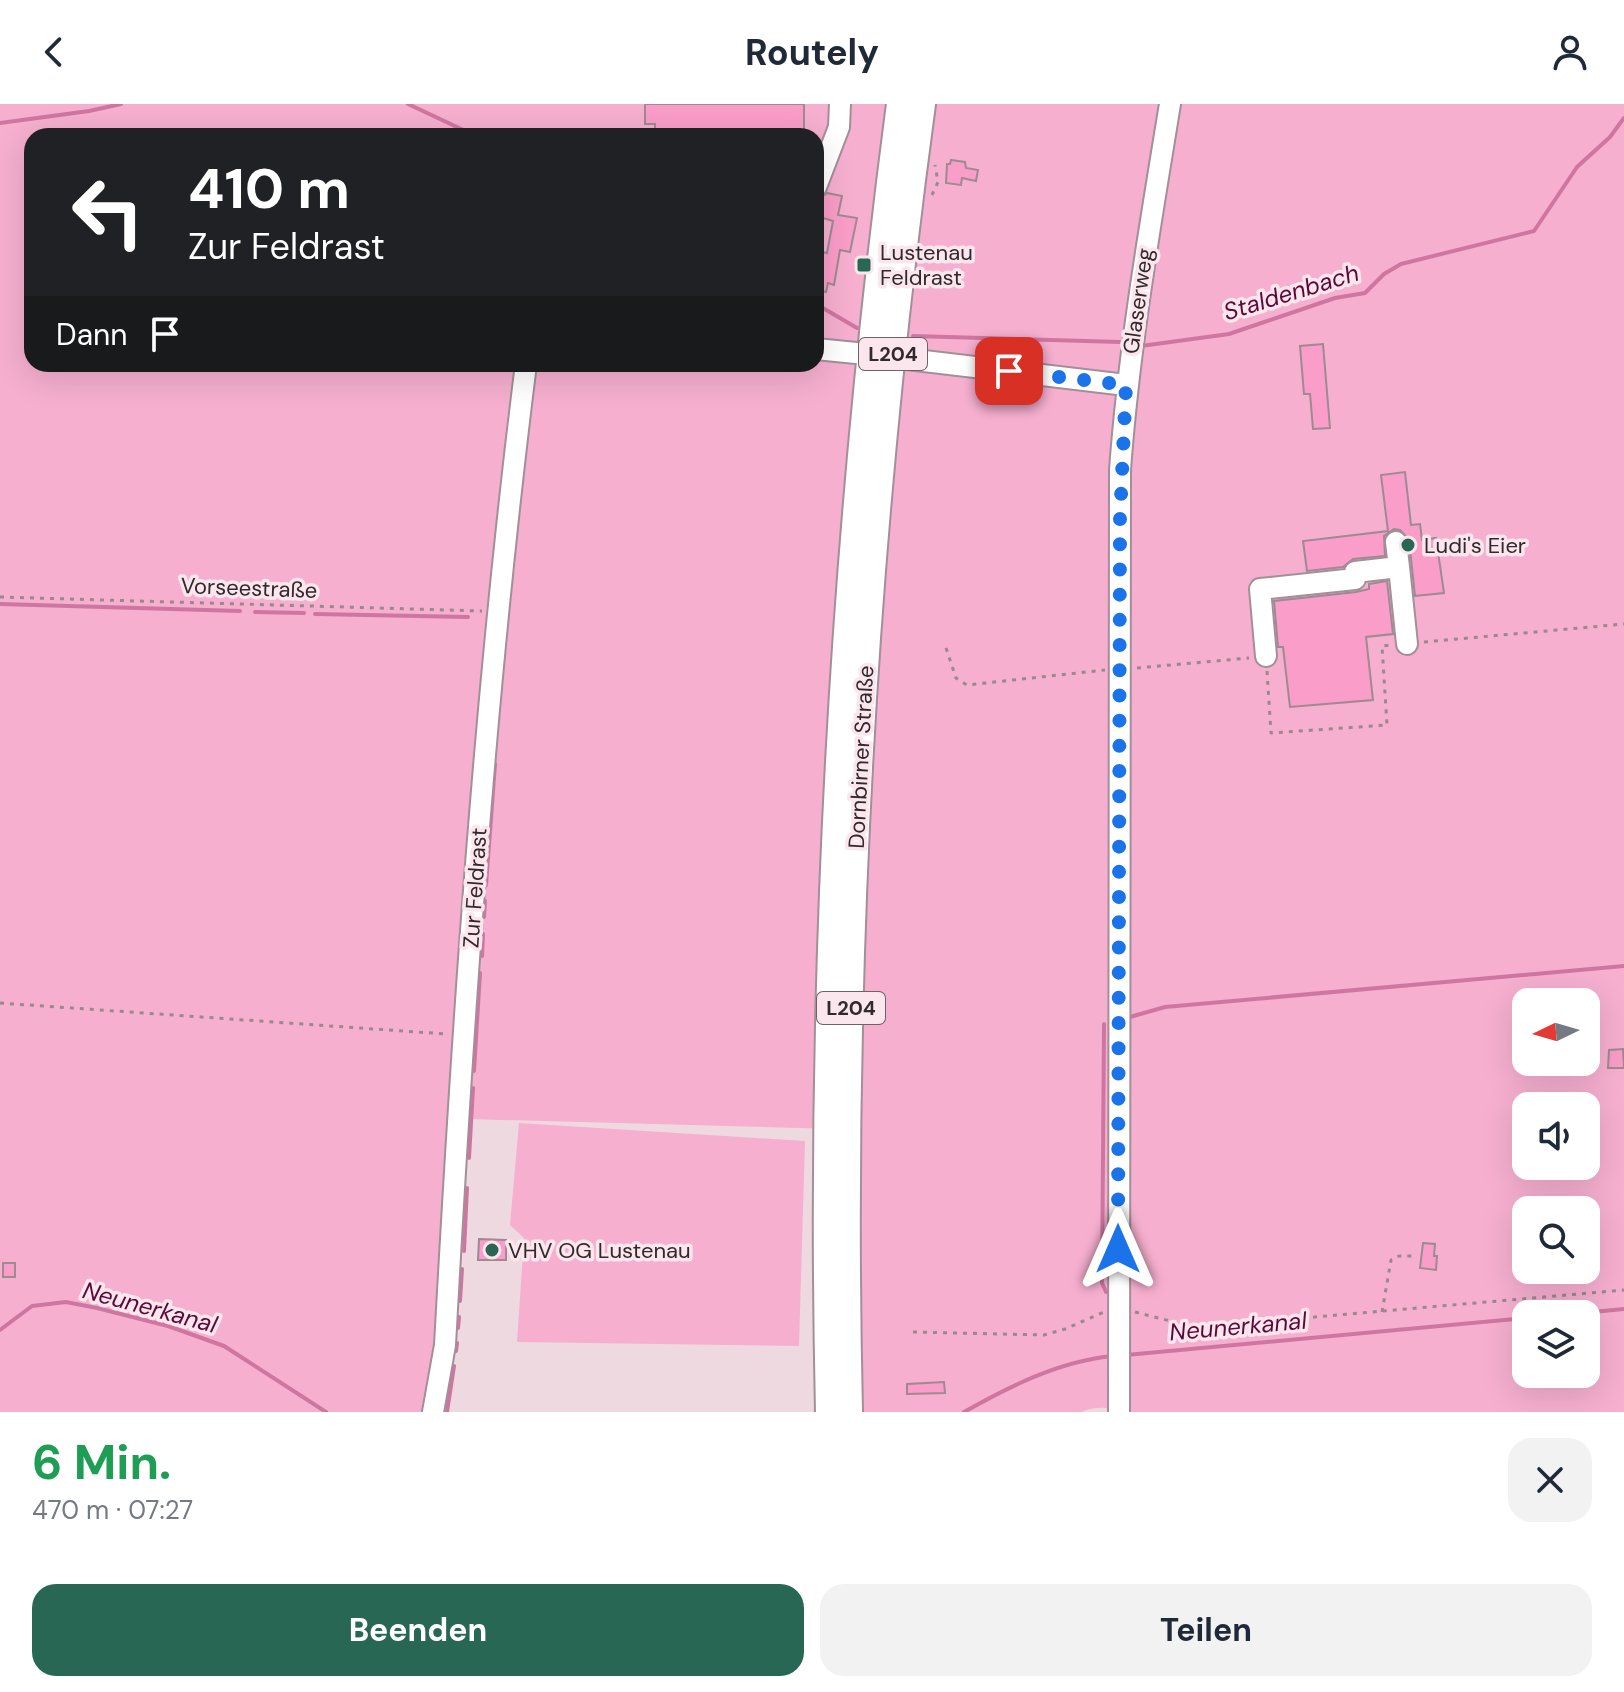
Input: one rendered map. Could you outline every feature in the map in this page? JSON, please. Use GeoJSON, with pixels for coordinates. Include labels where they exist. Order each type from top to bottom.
{"type":"FeatureCollection","features":[{"type":"Feature","properties":{"kind":"main road","name":"Dornbirner Straße"},"geometry":{"type":"LineString","coordinates":[[828,1412],[826,1132],[835,809],[861,449],[899,104]]}},
{"type":"Feature","properties":{"kind":"main road","name":"Dornbirner Straße"},"geometry":{"type":"LineString","coordinates":[[850,1412],[849,1099],[861,747],[881,483],[905,236],[923,104]]}},
{"type":"Feature","properties":{"kind":"street"},"geometry":{"type":"LineString","coordinates":[[824,166],[839,127],[840,104]]}},
{"type":"Feature","properties":{"kind":"street","name":"Glaserweg"},"geometry":{"type":"LineString","coordinates":[[1119,1412],[1120,470],[1126,385],[1170,104]]}},
{"type":"Feature","properties":{"kind":"street"},"geometry":{"type":"LineString","coordinates":[[824,350],[856,353]]}},
{"type":"Feature","properties":{"kind":"street"},"geometry":{"type":"LineString","coordinates":[[907,359],[1126,385]]}},
{"type":"Feature","properties":{"kind":"street","name":"Zur Feldrast"},"geometry":{"type":"LineString","coordinates":[[433,1412],[445,1345],[480,810],[498,611],[525,372]]}},
{"type":"Feature","properties":{"kind":"street"},"geometry":{"type":"LineString","coordinates":[[1396,542],[1407,644]]}},
{"type":"Feature","properties":{"kind":"street"},"geometry":{"type":"LineString","coordinates":[[1266,656],[1260,589],[1355,579],[1355,572],[1399,567]]}},
{"type":"Feature","properties":{"kind":"path","name":"Vorseestraße"},"geometry":{"type":"LineString","coordinates":[[0,597],[498,611]]}},
{"type":"Feature","properties":{"kind":"path"},"geometry":{"type":"LineString","coordinates":[[946,648],[956,678],[967,685],[1266,656],[1271,733],[1387,725],[1382,646],[1624,624]]}},
{"type":"Feature","properties":{"kind":"path"},"geometry":{"type":"LineString","coordinates":[[0,1003],[465,1037]]}},
{"type":"Feature","properties":{"kind":"path"},"geometry":{"type":"LineString","coordinates":[[1382,1312],[1391,1260],[1399,1256],[1417,1256]]}},
{"type":"Feature","properties":{"kind":"path"},"geometry":{"type":"LineString","coordinates":[[913,1332],[1044,1335],[1100,1313],[1117,1311],[1145,1313],[1197,1326],[1624,1290]]}},
{"type":"Feature","properties":{"kind":"shaded area"},"geometry":{"type":"Polygon","coordinates":[[[0,104],[1624,104],[1624,1412],[1124,1412],[1103,1408],[1081,1412],[856,1412],[838,1129],[468,1119],[427,1412],[0,1412],[0,104]]]}},
{"type":"Feature","properties":{"kind":"shaded area"},"geometry":{"type":"Polygon","coordinates":[[[519,1123],[805,1141],[799,1346],[517,1342],[524,1238],[510,1225],[519,1123]]]}},
{"type":"Feature","properties":{"kind":"building"},"geometry":{"type":"Polygon","coordinates":[[[645,104],[804,104],[804,128],[655,128],[655,124],[645,124],[645,104]]]}},
{"type":"Feature","properties":{"kind":"building"},"geometry":{"type":"Polygon","coordinates":[[[951,160],[965,162],[966,168],[978,170],[976,181],[962,178],[961,185],[946,183],[947,164],[951,160]]]}},
{"type":"Feature","properties":{"kind":"building"},"geometry":{"type":"Polygon","coordinates":[[[824,195],[842,196],[838,215],[857,218],[850,252],[840,250],[834,285],[828,283],[826,292],[824,252],[827,253],[833,221],[824,218],[824,195]]]}},
{"type":"Feature","properties":{"kind":"building"},"geometry":{"type":"Polygon","coordinates":[[[1323,344],[1330,428],[1313,429],[1310,394],[1304,394],[1300,346],[1323,344]]]}},
{"type":"Feature","properties":{"kind":"building"},"geometry":{"type":"Polygon","coordinates":[[[1405,472],[1411,525],[1420,524],[1422,540],[1436,538],[1444,593],[1415,596],[1409,540],[1400,530],[1394,529],[1384,536],[1385,556],[1353,559],[1343,567],[1307,571],[1303,541],[1388,531],[1381,475],[1405,472]]]}},
{"type":"Feature","properties":{"kind":"building"},"geometry":{"type":"Polygon","coordinates":[[[1387,581],[1393,634],[1366,637],[1373,700],[1290,707],[1283,647],[1278,647],[1274,601],[1356,592],[1369,589],[1369,584],[1387,581]]]}},
{"type":"Feature","properties":{"kind":"building"},"geometry":{"type":"Polygon","coordinates":[[[1623,1049],[1624,1068],[1608,1068],[1609,1050],[1623,1049]]]}},
{"type":"Feature","properties":{"kind":"building","name":"VHV OG Lustenau"},"geometry":{"type":"Polygon","coordinates":[[[479,1239],[506,1240],[506,1260],[478,1260],[479,1239]]]}},
{"type":"Feature","properties":{"kind":"building"},"geometry":{"type":"Polygon","coordinates":[[[1423,1243],[1435,1244],[1436,1270],[1420,1268],[1423,1243]]]}},
{"type":"Feature","properties":{"kind":"building"},"geometry":{"type":"Polygon","coordinates":[[[3,1263],[15,1263],[15,1277],[3,1277],[3,1263]]]}},
{"type":"Feature","properties":{"kind":"building"},"geometry":{"type":"Polygon","coordinates":[[[944,1382],[945,1393],[907,1394],[907,1384],[944,1382]]]}},
{"type":"Feature","properties":{"kind":"waterway","name":"Staldenbach"},"geometry":{"type":"LineString","coordinates":[[0,123],[121,104]]}},
{"type":"Feature","properties":{"kind":"waterway","name":"Staldenbach"},"geometry":{"type":"LineString","coordinates":[[408,104],[459,128]]}},
{"type":"Feature","properties":{"kind":"waterway","name":"Staldenbach"},"geometry":{"type":"LineString","coordinates":[[1141,346],[1229,334],[1335,298],[1365,293],[1384,274],[1401,264],[1534,231],[1577,167],[1610,137],[1624,118]]}},
{"type":"Feature","properties":{"kind":"waterway","name":"Staldenbach"},"geometry":{"type":"LineString","coordinates":[[824,309],[857,328]]}},
{"type":"Feature","properties":{"kind":"waterway","name":"Staldenbach"},"geometry":{"type":"LineString","coordinates":[[913,336],[1120,342]]}},
{"type":"Feature","properties":{"kind":"waterway"},"geometry":{"type":"LineString","coordinates":[[0,604],[240,611]]}},
{"type":"Feature","properties":{"kind":"waterway"},"geometry":{"type":"LineString","coordinates":[[255,612],[304,613]]}},
{"type":"Feature","properties":{"kind":"waterway"},"geometry":{"type":"LineString","coordinates":[[315,614],[468,617]]}},
{"type":"Feature","properties":{"kind":"waterway"},"geometry":{"type":"LineString","coordinates":[[486,885],[495,764]]}},
{"type":"Feature","properties":{"kind":"waterway"},"geometry":{"type":"LineString","coordinates":[[484,917],[485,901]]}},
{"type":"Feature","properties":{"kind":"waterway"},"geometry":{"type":"LineString","coordinates":[[482,956],[483,934]]}},
{"type":"Feature","properties":{"kind":"waterway"},"geometry":{"type":"LineString","coordinates":[[1130,1017],[1165,1007],[1624,966]]}},
{"type":"Feature","properties":{"kind":"waterway"},"geometry":{"type":"LineString","coordinates":[[474,1071],[480,973]]}},
{"type":"Feature","properties":{"kind":"waterway"},"geometry":{"type":"LineString","coordinates":[[1104,1024],[1102,1283],[1106,1292]]}},
{"type":"Feature","properties":{"kind":"waterway"},"geometry":{"type":"LineString","coordinates":[[469,1158],[473,1088]]}},
{"type":"Feature","properties":{"kind":"waterway"},"geometry":{"type":"LineString","coordinates":[[464,1251],[467,1188]]}},
{"type":"Feature","properties":{"kind":"waterway"},"geometry":{"type":"LineString","coordinates":[[460,1301],[462,1269]]}},
{"type":"Feature","properties":{"kind":"waterway","name":"Neunerkanal"},"geometry":{"type":"LineString","coordinates":[[0,1330],[32,1306],[66,1302],[97,1308],[168,1326],[224,1346],[326,1412]]}},
{"type":"Feature","properties":{"kind":"waterway","name":"Neunerkanal"},"geometry":{"type":"LineString","coordinates":[[1600,1311],[1624,1309]]}},
{"type":"Feature","properties":{"kind":"waterway"},"geometry":{"type":"LineString","coordinates":[[458,1328],[459,1317]]}},
{"type":"Feature","properties":{"kind":"waterway","name":"Neunerkanal"},"geometry":{"type":"LineString","coordinates":[[1126,1355],[1512,1319]]}},
{"type":"Feature","properties":{"kind":"waterway"},"geometry":{"type":"LineString","coordinates":[[456,1351],[457,1343]]}},
{"type":"Feature","properties":{"kind":"waterway","name":"Neunerkanal"},"geometry":{"type":"LineString","coordinates":[[964,1412],[1036,1376],[1074,1363],[1113,1356]]}},
{"type":"Feature","properties":{"kind":"waterway"},"geometry":{"type":"LineString","coordinates":[[447,1412],[454,1366]]}},
{"type":"Feature","properties":{"kind":"place","name":"Lustenau Feldrast"},"geometry":{"type":"Point","coordinates":[864,265]}},
{"type":"Feature","properties":{"kind":"place","name":"Ludi's Eier"},"geometry":{"type":"Point","coordinates":[1408,545]}},
{"type":"Feature","properties":{"kind":"place","name":"VHV OG Lustenau"},"geometry":{"type":"Point","coordinates":[492,1250]}},
{"type":"Feature","properties":{"kind":"route"},"geometry":{"type":"LineString","coordinates":[[1009,371],[1126,385],[1120,470],[1118,1249]]}}]}
